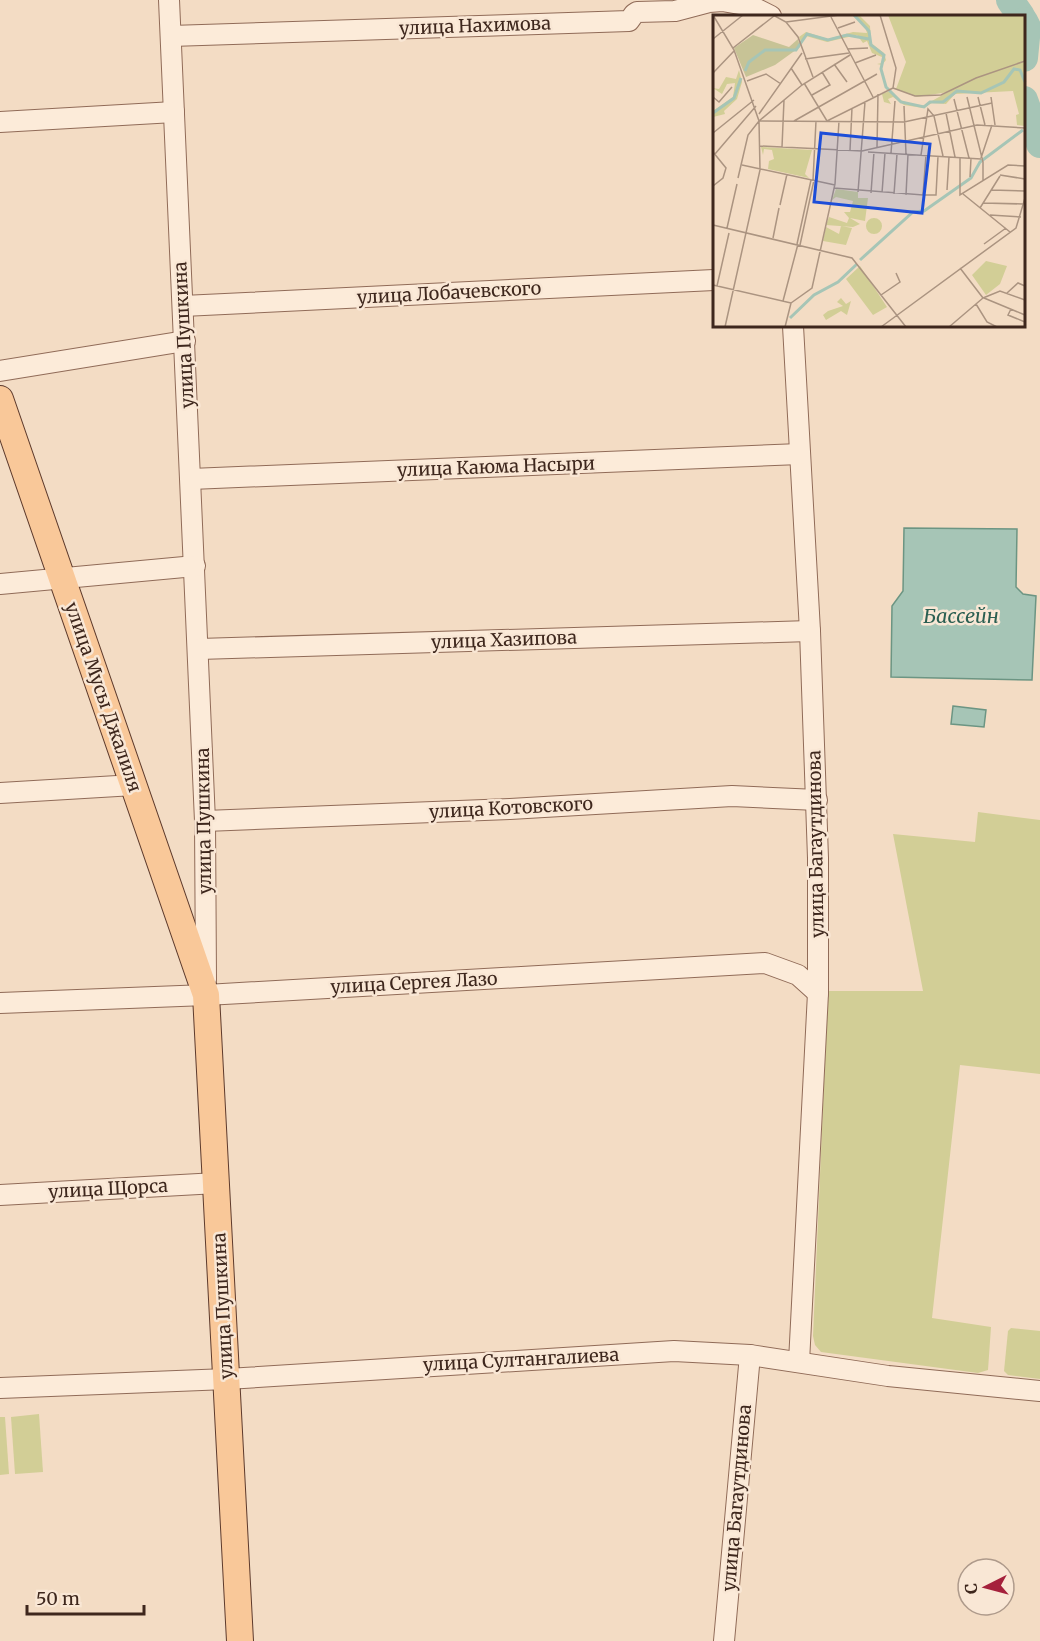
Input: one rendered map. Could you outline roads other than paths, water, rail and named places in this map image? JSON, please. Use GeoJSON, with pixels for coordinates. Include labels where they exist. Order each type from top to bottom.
{"type":"FeatureCollection","features":[{"type":"Feature","properties":{"kind":"main road","name":"улица Мусы Джалиля"},"geometry":{"type":"LineString","coordinates":[[0,399],[206,995]]}},
{"type":"Feature","properties":{"kind":"main road","name":"улица Пушкина"},"geometry":{"type":"LineString","coordinates":[[206,995],[240,1641]]}},
{"type":"Feature","properties":{"kind":"street","name":"улица Пушкина"},"geometry":{"type":"LineString","coordinates":[[170,0],[199,649],[205,821],[206,995]]}},
{"type":"Feature","properties":{"kind":"street"},"geometry":{"type":"LineString","coordinates":[[772,15],[779,0]]}},
{"type":"Feature","properties":{"kind":"street","name":"улица Нахимова"},"geometry":{"type":"LineString","coordinates":[[171,36],[629,21],[638,12],[675,11],[715,1],[751,6],[769,15]]}},
{"type":"Feature","properties":{"kind":"street"},"geometry":{"type":"LineString","coordinates":[[0,122],[174,112]]}},
{"type":"Feature","properties":{"kind":"street","name":"улица Лобачевского"},"geometry":{"type":"LineString","coordinates":[[183,306],[713,280]]}},
{"type":"Feature","properties":{"kind":"street","name":"улица Багаутдинова"},"geometry":{"type":"LineString","coordinates":[[793,327],[817,800],[818,993],[799,1362]]}},
{"type":"Feature","properties":{"kind":"street"},"geometry":{"type":"LineString","coordinates":[[0,371],[185,341]]}},
{"type":"Feature","properties":{"kind":"street","name":"улица Каюма Насыри"},"geometry":{"type":"LineString","coordinates":[[191,479],[801,454]]}},
{"type":"Feature","properties":{"kind":"street"},"geometry":{"type":"LineString","coordinates":[[0,584],[195,566]]}},
{"type":"Feature","properties":{"kind":"street","name":"улица Хазипова"},"geometry":{"type":"LineString","coordinates":[[199,649],[810,631]]}},
{"type":"Feature","properties":{"kind":"street"},"geometry":{"type":"LineString","coordinates":[[0,794],[134,785]]}},
{"type":"Feature","properties":{"kind":"street","name":"улица Котовского"},"geometry":{"type":"LineString","coordinates":[[205,821],[510,809],[732,796],[817,800]]}},
{"type":"Feature","properties":{"kind":"street","name":"улица Сергея Лазо"},"geometry":{"type":"LineString","coordinates":[[0,1003],[206,995],[765,963],[798,975],[818,993]]}},
{"type":"Feature","properties":{"kind":"street","name":"улица Щорса"},"geometry":{"type":"LineString","coordinates":[[0,1195],[217,1183]]}},
{"type":"Feature","properties":{"kind":"street","name":"улица Султангалиева"},"geometry":{"type":"LineString","coordinates":[[0,1388],[227,1378],[674,1351],[750,1355],[888,1376],[1040,1391]]}},
{"type":"Feature","properties":{"kind":"street","name":"улица Багаутдинова"},"geometry":{"type":"LineString","coordinates":[[724,1641],[750,1355]]}},
{"type":"Feature","properties":{"kind":"water","name":"Бассейн"},"geometry":{"type":"Polygon","coordinates":[[[904,528],[1017,529],[1016,587],[1023,594],[1036,596],[1032,680],[891,677],[892,606],[903,591],[904,528]]]}},
{"type":"Feature","properties":{"kind":"water"},"geometry":{"type":"Polygon","coordinates":[[[953,706],[986,710],[984,727],[951,724],[953,706]]]}},
{"type":"Feature","properties":{"kind":"waterway"},"geometry":{"type":"LineString","coordinates":[[1010,0],[1020,15]]}},
{"type":"Feature","properties":{"kind":"waterway"},"geometry":{"type":"LineString","coordinates":[[1025,23],[1027,27],[1025,48]]}},
{"type":"Feature","properties":{"kind":"waterway"},"geometry":{"type":"LineString","coordinates":[[1025,103],[1040,144]]}}]}
